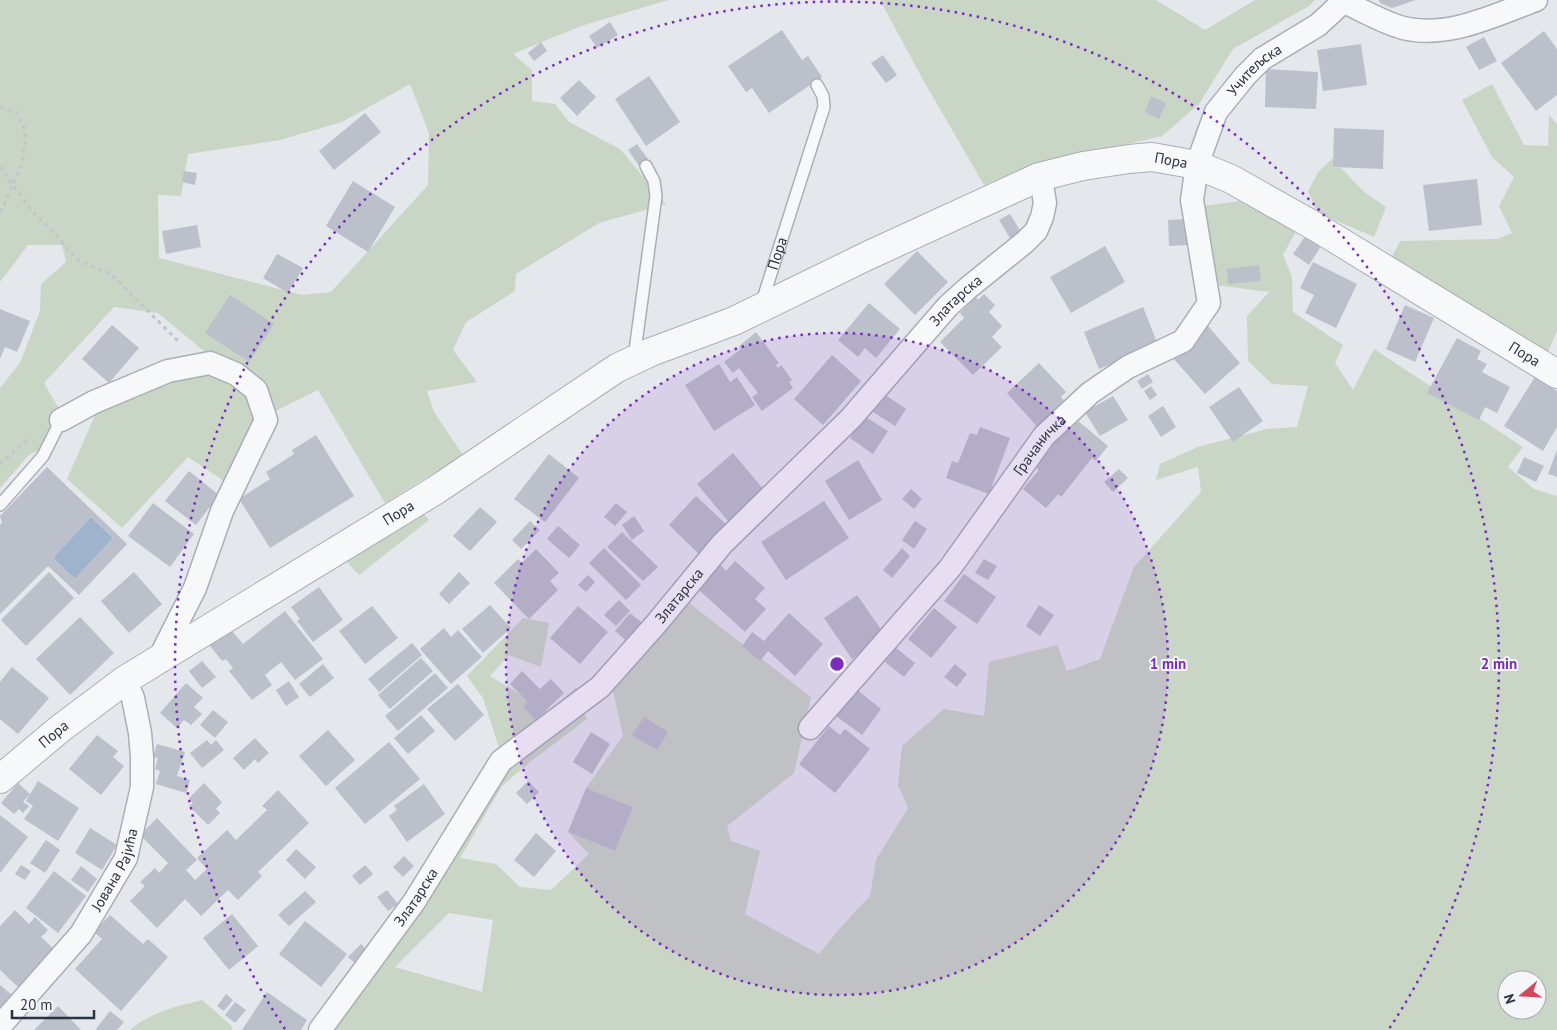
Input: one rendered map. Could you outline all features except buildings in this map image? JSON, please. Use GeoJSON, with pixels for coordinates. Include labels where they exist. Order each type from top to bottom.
{"type":"FeatureCollection","features":[{"type":"Feature","properties":{"kind":"street","name":"Учитељска"},"geometry":{"type":"LineString","coordinates":[[1197,165],[1216,112],[1244,76],[1262,59],[1318,25],[1344,1],[1401,28],[1431,30],[1465,25],[1536,0]]}},
{"type":"Feature","properties":{"kind":"street","name":"Пора"},"geometry":{"type":"LineString","coordinates":[[0,779],[54,734],[125,680],[436,490],[597,380],[633,359],[712,330],[760,309],[867,256],[1039,177],[1083,166],[1152,157],[1197,165],[1231,179],[1316,227],[1557,374]]}},
{"type":"Feature","properties":{"kind":"street","name":"Грачаничка"},"geometry":{"type":"LineString","coordinates":[[810,728],[950,568],[1044,436],[1090,392],[1128,367],[1183,340],[1204,311],[1209,303],[1192,200],[1197,165]]}},
{"type":"Feature","properties":{"kind":"street","name":"Златарска"},"geometry":{"type":"LineString","coordinates":[[320,1030],[414,902],[501,761],[600,686],[656,624],[722,544],[851,418],[948,306],[1036,231],[1045,203],[1044,191],[1039,177]]}},
{"type":"Feature","properties":{"kind":"street"},"geometry":{"type":"LineString","coordinates":[[61,420],[94,402],[168,371],[210,363],[236,374],[256,390],[266,420],[222,511],[195,588],[159,659]]}},
{"type":"Feature","properties":{"kind":"street","name":"Јована Рајића"},"geometry":{"type":"LineString","coordinates":[[0,1026],[81,934],[126,858],[142,787],[142,757],[140,733],[133,698],[125,680]]}},
{"type":"Feature","properties":{"kind":"lane","name":"Пора"},"geometry":{"type":"LineString","coordinates":[[760,309],[824,107],[823,96],[817,85]]}},
{"type":"Feature","properties":{"kind":"lane"},"geometry":{"type":"LineString","coordinates":[[633,359],[656,196],[654,181],[646,166]]}},
{"type":"Feature","properties":{"kind":"lane"},"geometry":{"type":"LineString","coordinates":[[0,505],[43,456],[61,420]]}},
{"type":"Feature","properties":{"kind":"path"},"geometry":{"type":"LineString","coordinates":[[0,107],[17,113],[26,132],[22,164],[0,214]]}},
{"type":"Feature","properties":{"kind":"path"},"geometry":{"type":"LineString","coordinates":[[0,167],[32,210],[70,252],[79,260],[111,274],[195,359],[198,366]]}},
{"type":"Feature","properties":{"kind":"green space"},"geometry":{"type":"Polygon","coordinates":[[[0,0],[668,0],[581,26],[513,54],[532,70],[532,101],[555,104],[569,122],[620,149],[666,204],[599,223],[516,274],[515,291],[466,322],[453,350],[477,382],[427,391],[434,412],[463,455],[385,503],[318,390],[255,421],[227,483],[188,457],[122,528],[67,479],[97,411],[210,356],[158,313],[114,307],[44,383],[62,414],[45,447],[29,455],[0,488],[0,388],[20,363],[40,311],[41,284],[66,262],[62,245],[28,245],[0,282],[0,0]],[[410,84],[342,122],[280,140],[188,154],[181,196],[158,195],[159,258],[302,295],[331,292],[428,185],[429,133],[410,84]]]}},
{"type":"Feature","properties":{"kind":"green space"},"geometry":{"type":"Polygon","coordinates":[[[880,0],[1156,0],[1205,30],[1255,0],[1315,0],[1309,6],[1233,49],[1199,104],[1162,136],[1032,166],[984,185],[922,78],[880,0]]]}},
{"type":"Feature","properties":{"kind":"green space"},"geometry":{"type":"Polygon","coordinates":[[[1492,84],[1524,145],[1548,146],[1549,115],[1557,124],[1557,331],[1547,354],[1392,257],[1400,241],[1497,239],[1512,233],[1499,206],[1514,177],[1492,157],[1462,100],[1492,84]]]}},
{"type":"Feature","properties":{"kind":"green space"},"geometry":{"type":"Polygon","coordinates":[[[1333,158],[1333,167],[1341,168],[1363,191],[1386,207],[1374,237],[1317,212],[1308,191],[1319,171],[1333,158]]]}},
{"type":"Feature","properties":{"kind":"green space"},"geometry":{"type":"Polygon","coordinates":[[[1248,200],[1296,231],[1283,255],[1292,277],[1293,312],[1343,345],[1335,363],[1353,390],[1374,349],[1523,447],[1508,467],[1534,489],[1557,496],[1557,1030],[330,1030],[500,751],[483,698],[467,676],[523,618],[549,623],[541,667],[509,655],[490,676],[549,712],[576,687],[587,719],[530,762],[502,786],[460,858],[496,864],[520,887],[551,890],[589,854],[568,832],[615,851],[633,807],[586,788],[623,736],[612,686],[689,603],[811,697],[794,773],[727,826],[731,841],[760,851],[745,914],[819,954],[870,896],[876,860],[908,808],[898,785],[902,746],[944,709],[984,716],[989,662],[1057,645],[1067,671],[1100,659],[1134,567],[1201,492],[1198,467],[1156,480],[1160,464],[1198,447],[1267,429],[1297,427],[1308,386],[1272,384],[1248,361],[1247,316],[1269,292],[1215,285],[1202,206],[1248,200]],[[449,913],[395,967],[482,992],[493,920],[449,913]]]}},
{"type":"Feature","properties":{"kind":"green space"},"geometry":{"type":"Polygon","coordinates":[[[424,514],[429,520],[359,575],[346,561],[424,514]]]}},
{"type":"Feature","properties":{"kind":"green space"},"geometry":{"type":"Polygon","coordinates":[[[202,1000],[233,1027],[231,1030],[130,1030],[155,1015],[202,1000]]]}},
{"type":"Feature","properties":{"kind":"water"},"geometry":{"type":"Polygon","coordinates":[[[91,517],[113,538],[75,579],[53,558],[91,517]]]}}]}
